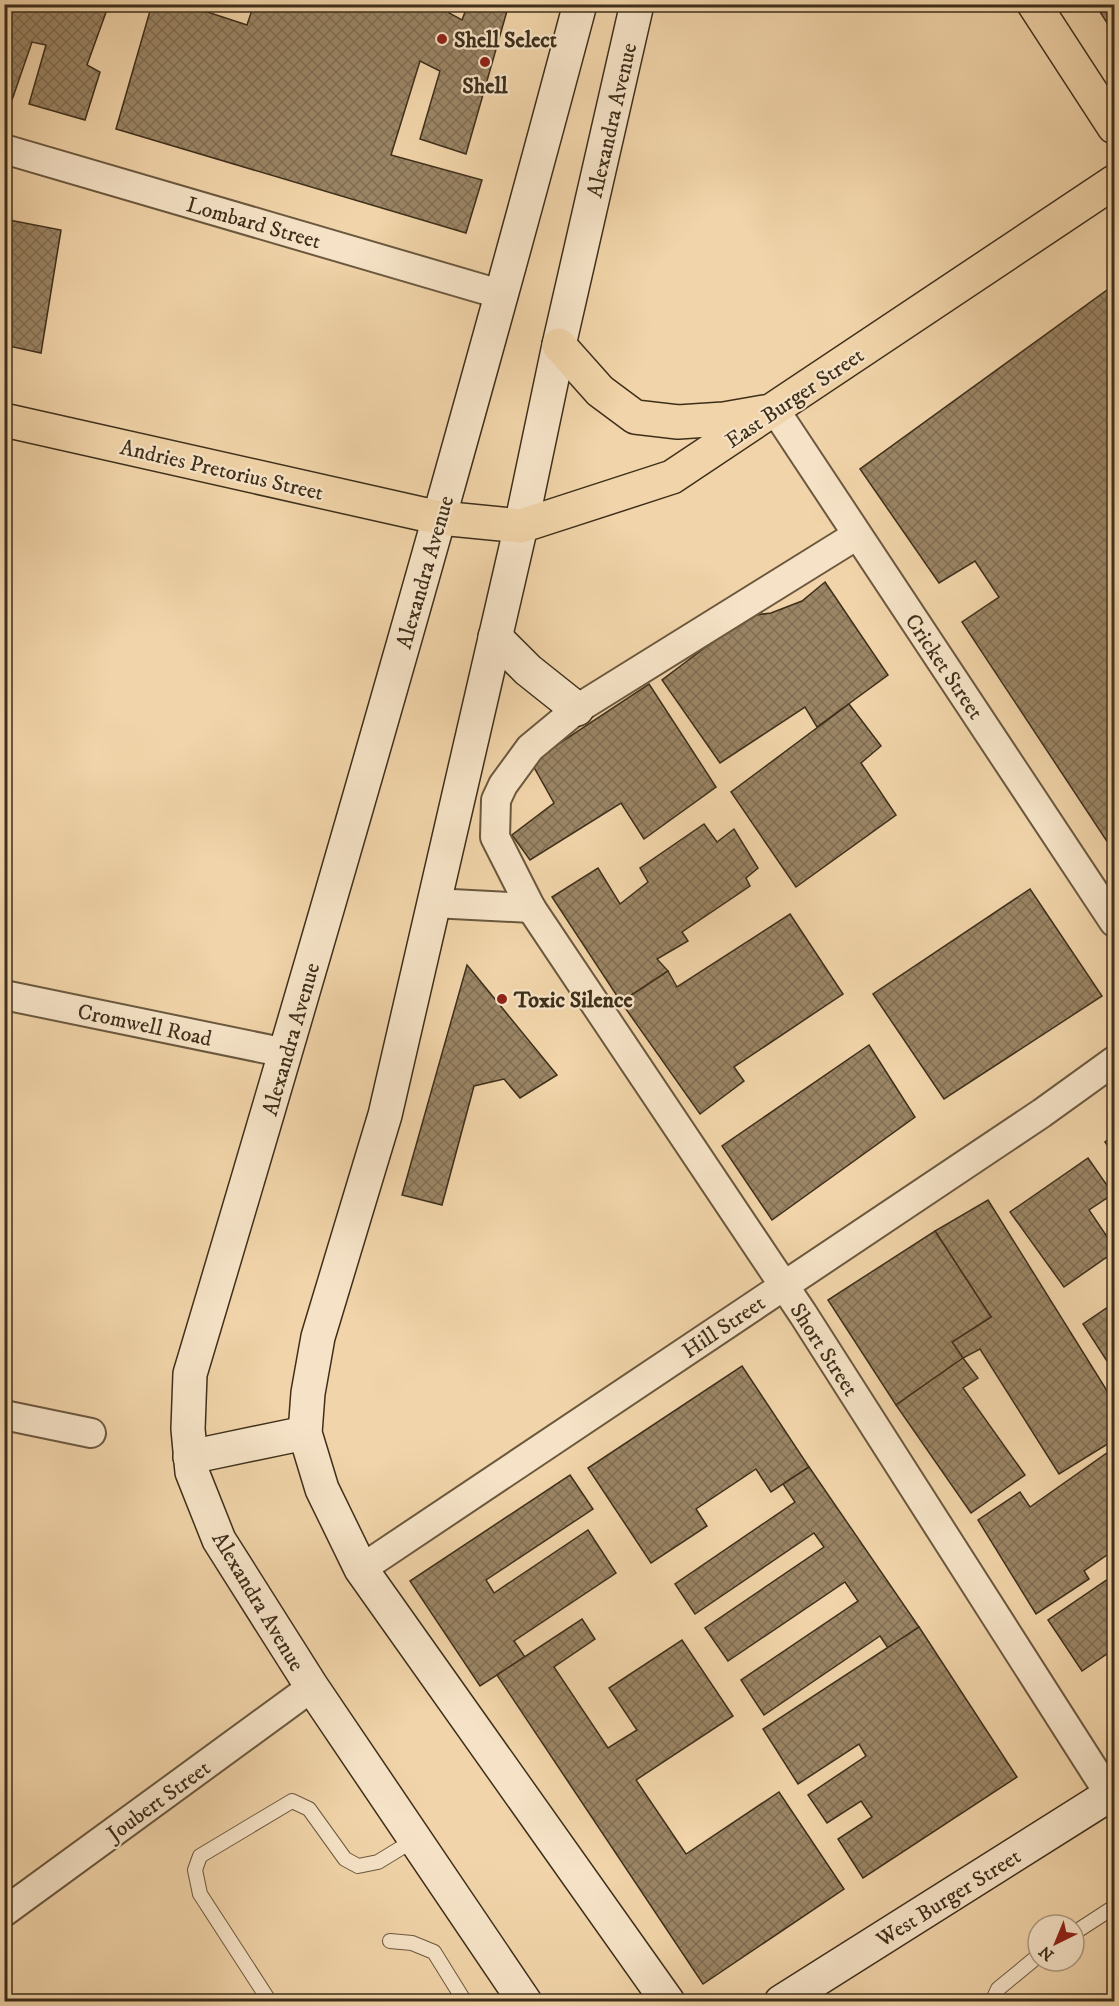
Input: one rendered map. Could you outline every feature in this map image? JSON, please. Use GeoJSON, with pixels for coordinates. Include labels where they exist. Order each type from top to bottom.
{"type":"FeatureCollection","features":[{"type":"Feature","properties":{"kind":"main road","name":"Alexandra Avenue"},"geometry":{"type":"LineString","coordinates":[[525,2001],[312,1687],[219,1540],[192,1472],[188,1429],[190,1374],[286,1053],[440,518],[503,295],[580,4]]}},
{"type":"Feature","properties":{"kind":"main road","name":"Alexandra Avenue"},"geometry":{"type":"LineString","coordinates":[[637,4],[560,345],[522,526],[385,1115],[318,1337],[308,1393],[305,1433],[322,1489],[361,1569],[668,2001]]}},
{"type":"Feature","properties":{"kind":"main road"},"geometry":{"type":"LineString","coordinates":[[1034,4],[1114,127]]}},
{"type":"Feature","properties":{"kind":"main road","name":"East Burger Street"},"geometry":{"type":"LineString","coordinates":[[440,518],[522,526],[672,477],[1114,182]]}},
{"type":"Feature","properties":{"kind":"main road"},"geometry":{"type":"LineString","coordinates":[[560,345],[600,391],[635,417],[678,422],[724,419],[775,410]]}},
{"type":"Feature","properties":{"kind":"main road","name":"Andries Pretorius Street"},"geometry":{"type":"LineString","coordinates":[[4,420],[440,518]]}},
{"type":"Feature","properties":{"kind":"main road"},"geometry":{"type":"LineString","coordinates":[[495,637],[528,670],[577,709]]}},
{"type":"Feature","properties":{"kind":"main road"},"geometry":{"type":"LineString","coordinates":[[190,1457],[305,1433]]}},
{"type":"Feature","properties":{"kind":"main road","name":"West Burger Street"},"geometry":{"type":"LineString","coordinates":[[781,2001],[1113,1797]]}},
{"type":"Feature","properties":{"kind":"street","name":"Lombard Street"},"geometry":{"type":"LineString","coordinates":[[4,149],[503,295]]}},
{"type":"Feature","properties":{"kind":"street","name":"Cricket Street"},"geometry":{"type":"LineString","coordinates":[[775,410],[1114,922]]}},
{"type":"Feature","properties":{"kind":"street"},"geometry":{"type":"LineString","coordinates":[[577,709],[857,535]]}},
{"type":"Feature","properties":{"kind":"street","name":"Short Street"},"geometry":{"type":"LineString","coordinates":[[577,709],[530,748],[503,785],[496,800],[495,837],[531,908],[784,1286],[1113,1797]]}},
{"type":"Feature","properties":{"kind":"street"},"geometry":{"type":"LineString","coordinates":[[433,903],[531,908]]}},
{"type":"Feature","properties":{"kind":"street","name":"Cromwell Road"},"geometry":{"type":"LineString","coordinates":[[4,995],[286,1053]]}},
{"type":"Feature","properties":{"kind":"street","name":"Hill Street"},"geometry":{"type":"LineString","coordinates":[[361,1569],[1042,1113],[1114,1061]]}},
{"type":"Feature","properties":{"kind":"street"},"geometry":{"type":"LineString","coordinates":[[4,1415],[91,1433]]}},
{"type":"Feature","properties":{"kind":"street","name":"Joubert Street"},"geometry":{"type":"LineString","coordinates":[[4,1912],[312,1687]]}},
{"type":"Feature","properties":{"kind":"lane"},"geometry":{"type":"LineString","coordinates":[[270,2001],[200,1894],[195,1870],[200,1856],[292,1801],[309,1809],[345,1859],[358,1866],[378,1862],[414,1840]]}},
{"type":"Feature","properties":{"kind":"lane"},"geometry":{"type":"LineString","coordinates":[[1086,1925],[1114,1907]]}},
{"type":"Feature","properties":{"kind":"lane"},"geometry":{"type":"LineString","coordinates":[[390,1941],[412,1943],[434,1952],[465,2001]]}},
{"type":"Feature","properties":{"kind":"lane"},"geometry":{"type":"LineString","coordinates":[[992,2001],[998,1989],[1026,1966]]}},
{"type":"Feature","properties":{"kind":"building"},"geometry":{"type":"Polygon","coordinates":[[[4,4],[109,4],[87,65],[100,72],[85,120],[29,104],[46,45],[32,42],[12,100],[4,97],[4,4]]]}},
{"type":"Feature","properties":{"kind":"building"},"geometry":{"type":"Polygon","coordinates":[[[152,4],[183,4],[247,25],[253,7],[245,4],[452,4],[449,13],[462,20],[468,4],[509,4],[466,154],[420,139],[440,71],[420,61],[391,155],[482,180],[466,233],[116,129],[152,4]]]}},
{"type":"Feature","properties":{"kind":"building"},"geometry":{"type":"Polygon","coordinates":[[[1095,4],[1114,4],[1114,34],[1095,4]]]}},
{"type":"Feature","properties":{"kind":"building"},"geometry":{"type":"Polygon","coordinates":[[[4,219],[61,230],[41,353],[4,345],[4,219]]]}},
{"type":"Feature","properties":{"kind":"building"},"geometry":{"type":"Polygon","coordinates":[[[1114,285],[1114,852],[962,622],[999,597],[975,561],[939,583],[860,469],[1114,285]]]}},
{"type":"Feature","properties":{"kind":"building"},"geometry":{"type":"Polygon","coordinates":[[[825,582],[888,675],[817,727],[805,707],[720,763],[662,680],[747,616],[771,613],[802,601],[825,582]]]}},
{"type":"Feature","properties":{"kind":"building"},"geometry":{"type":"Polygon","coordinates":[[[649,684],[716,787],[644,839],[621,803],[530,860],[512,835],[554,803],[531,762],[649,684]]]}},
{"type":"Feature","properties":{"kind":"building"},"geometry":{"type":"Polygon","coordinates":[[[849,704],[881,746],[861,763],[896,815],[796,887],[731,792],[849,704]]]}},
{"type":"Feature","properties":{"kind":"building"},"geometry":{"type":"Polygon","coordinates":[[[704,824],[717,842],[734,829],[758,868],[746,878],[750,886],[682,932],[688,941],[657,959],[668,971],[621,1002],[552,897],[598,868],[620,904],[648,882],[640,868],[704,824]]]}},
{"type":"Feature","properties":{"kind":"building"},"geometry":{"type":"Polygon","coordinates":[[[1030,889],[1102,996],[944,1099],[873,994],[1030,889]]]}},
{"type":"Feature","properties":{"kind":"building"},"geometry":{"type":"Polygon","coordinates":[[[790,914],[843,994],[734,1067],[744,1081],[700,1114],[621,1002],[668,971],[677,987],[790,914]]]}},
{"type":"Feature","properties":{"kind":"building"},"geometry":{"type":"Polygon","coordinates":[[[467,965],[557,1075],[520,1098],[504,1079],[474,1086],[442,1205],[402,1195],[467,965]]]}},
{"type":"Feature","properties":{"kind":"building"},"geometry":{"type":"Polygon","coordinates":[[[869,1045],[915,1117],[772,1220],[722,1146],[869,1045]]]}},
{"type":"Feature","properties":{"kind":"building"},"geometry":{"type":"Polygon","coordinates":[[[1114,1135],[1114,1156],[1105,1142],[1114,1135]]]}},
{"type":"Feature","properties":{"kind":"building"},"geometry":{"type":"Polygon","coordinates":[[[1088,1158],[1113,1194],[1089,1210],[1114,1247],[1114,1252],[1064,1287],[1010,1212],[1088,1158]]]}},
{"type":"Feature","properties":{"kind":"building"},"geometry":{"type":"Polygon","coordinates":[[[988,1200],[1114,1402],[1114,1440],[1059,1474],[980,1349],[963,1358],[952,1342],[991,1317],[935,1231],[988,1200]]]}},
{"type":"Feature","properties":{"kind":"building"},"geometry":{"type":"Polygon","coordinates":[[[935,1231],[991,1317],[952,1342],[963,1358],[896,1405],[828,1300],[935,1231]]]}},
{"type":"Feature","properties":{"kind":"building"},"geometry":{"type":"Polygon","coordinates":[[[1114,1303],[1114,1372],[1083,1324],[1114,1303]]]}},
{"type":"Feature","properties":{"kind":"building"},"geometry":{"type":"Polygon","coordinates":[[[963,1358],[978,1378],[963,1388],[1025,1475],[971,1513],[896,1405],[963,1358]]]}},
{"type":"Feature","properties":{"kind":"building"},"geometry":{"type":"Polygon","coordinates":[[[742,1366],[809,1467],[771,1492],[756,1469],[696,1509],[707,1526],[651,1563],[588,1468],[742,1366]]]}},
{"type":"Feature","properties":{"kind":"building"},"geometry":{"type":"Polygon","coordinates":[[[1114,1448],[1114,1550],[1084,1571],[1089,1579],[1036,1614],[978,1520],[1020,1492],[1030,1507],[1114,1448]]]}},
{"type":"Feature","properties":{"kind":"building"},"geometry":{"type":"Polygon","coordinates":[[[809,1467],[919,1627],[888,1648],[880,1636],[764,1715],[741,1680],[858,1601],[845,1582],[728,1661],[705,1628],[824,1547],[814,1533],[695,1614],[675,1584],[795,1502],[783,1484],[809,1467]]]}},
{"type":"Feature","properties":{"kind":"building"},"geometry":{"type":"Polygon","coordinates":[[[570,1475],[593,1509],[486,1580],[494,1593],[588,1530],[616,1573],[514,1641],[525,1657],[480,1686],[410,1581],[570,1475]]]}},
{"type":"Feature","properties":{"kind":"building"},"geometry":{"type":"Polygon","coordinates":[[[1114,1575],[1114,1649],[1082,1671],[1048,1620],[1114,1575]]]}},
{"type":"Feature","properties":{"kind":"building"},"geometry":{"type":"Polygon","coordinates":[[[582,1619],[595,1639],[554,1667],[608,1748],[637,1730],[609,1688],[682,1640],[733,1716],[636,1780],[686,1854],[779,1792],[844,1889],[703,1984],[497,1675],[582,1619]]]}},
{"type":"Feature","properties":{"kind":"building"},"geometry":{"type":"Polygon","coordinates":[[[919,1627],[1017,1777],[863,1878],[838,1839],[872,1817],[861,1801],[827,1823],[808,1795],[866,1756],[859,1744],[798,1784],[763,1729],[919,1627]]]}},
{"type":"Feature","properties":{"kind":"place","name":"Shell Select"},"geometry":{"type":"Point","coordinates":[442,39]}},
{"type":"Feature","properties":{"kind":"place","name":"Shell"},"geometry":{"type":"Point","coordinates":[485,62]}},
{"type":"Feature","properties":{"kind":"place","name":"Toxic Silence"},"geometry":{"type":"Point","coordinates":[502,999]}}]}
